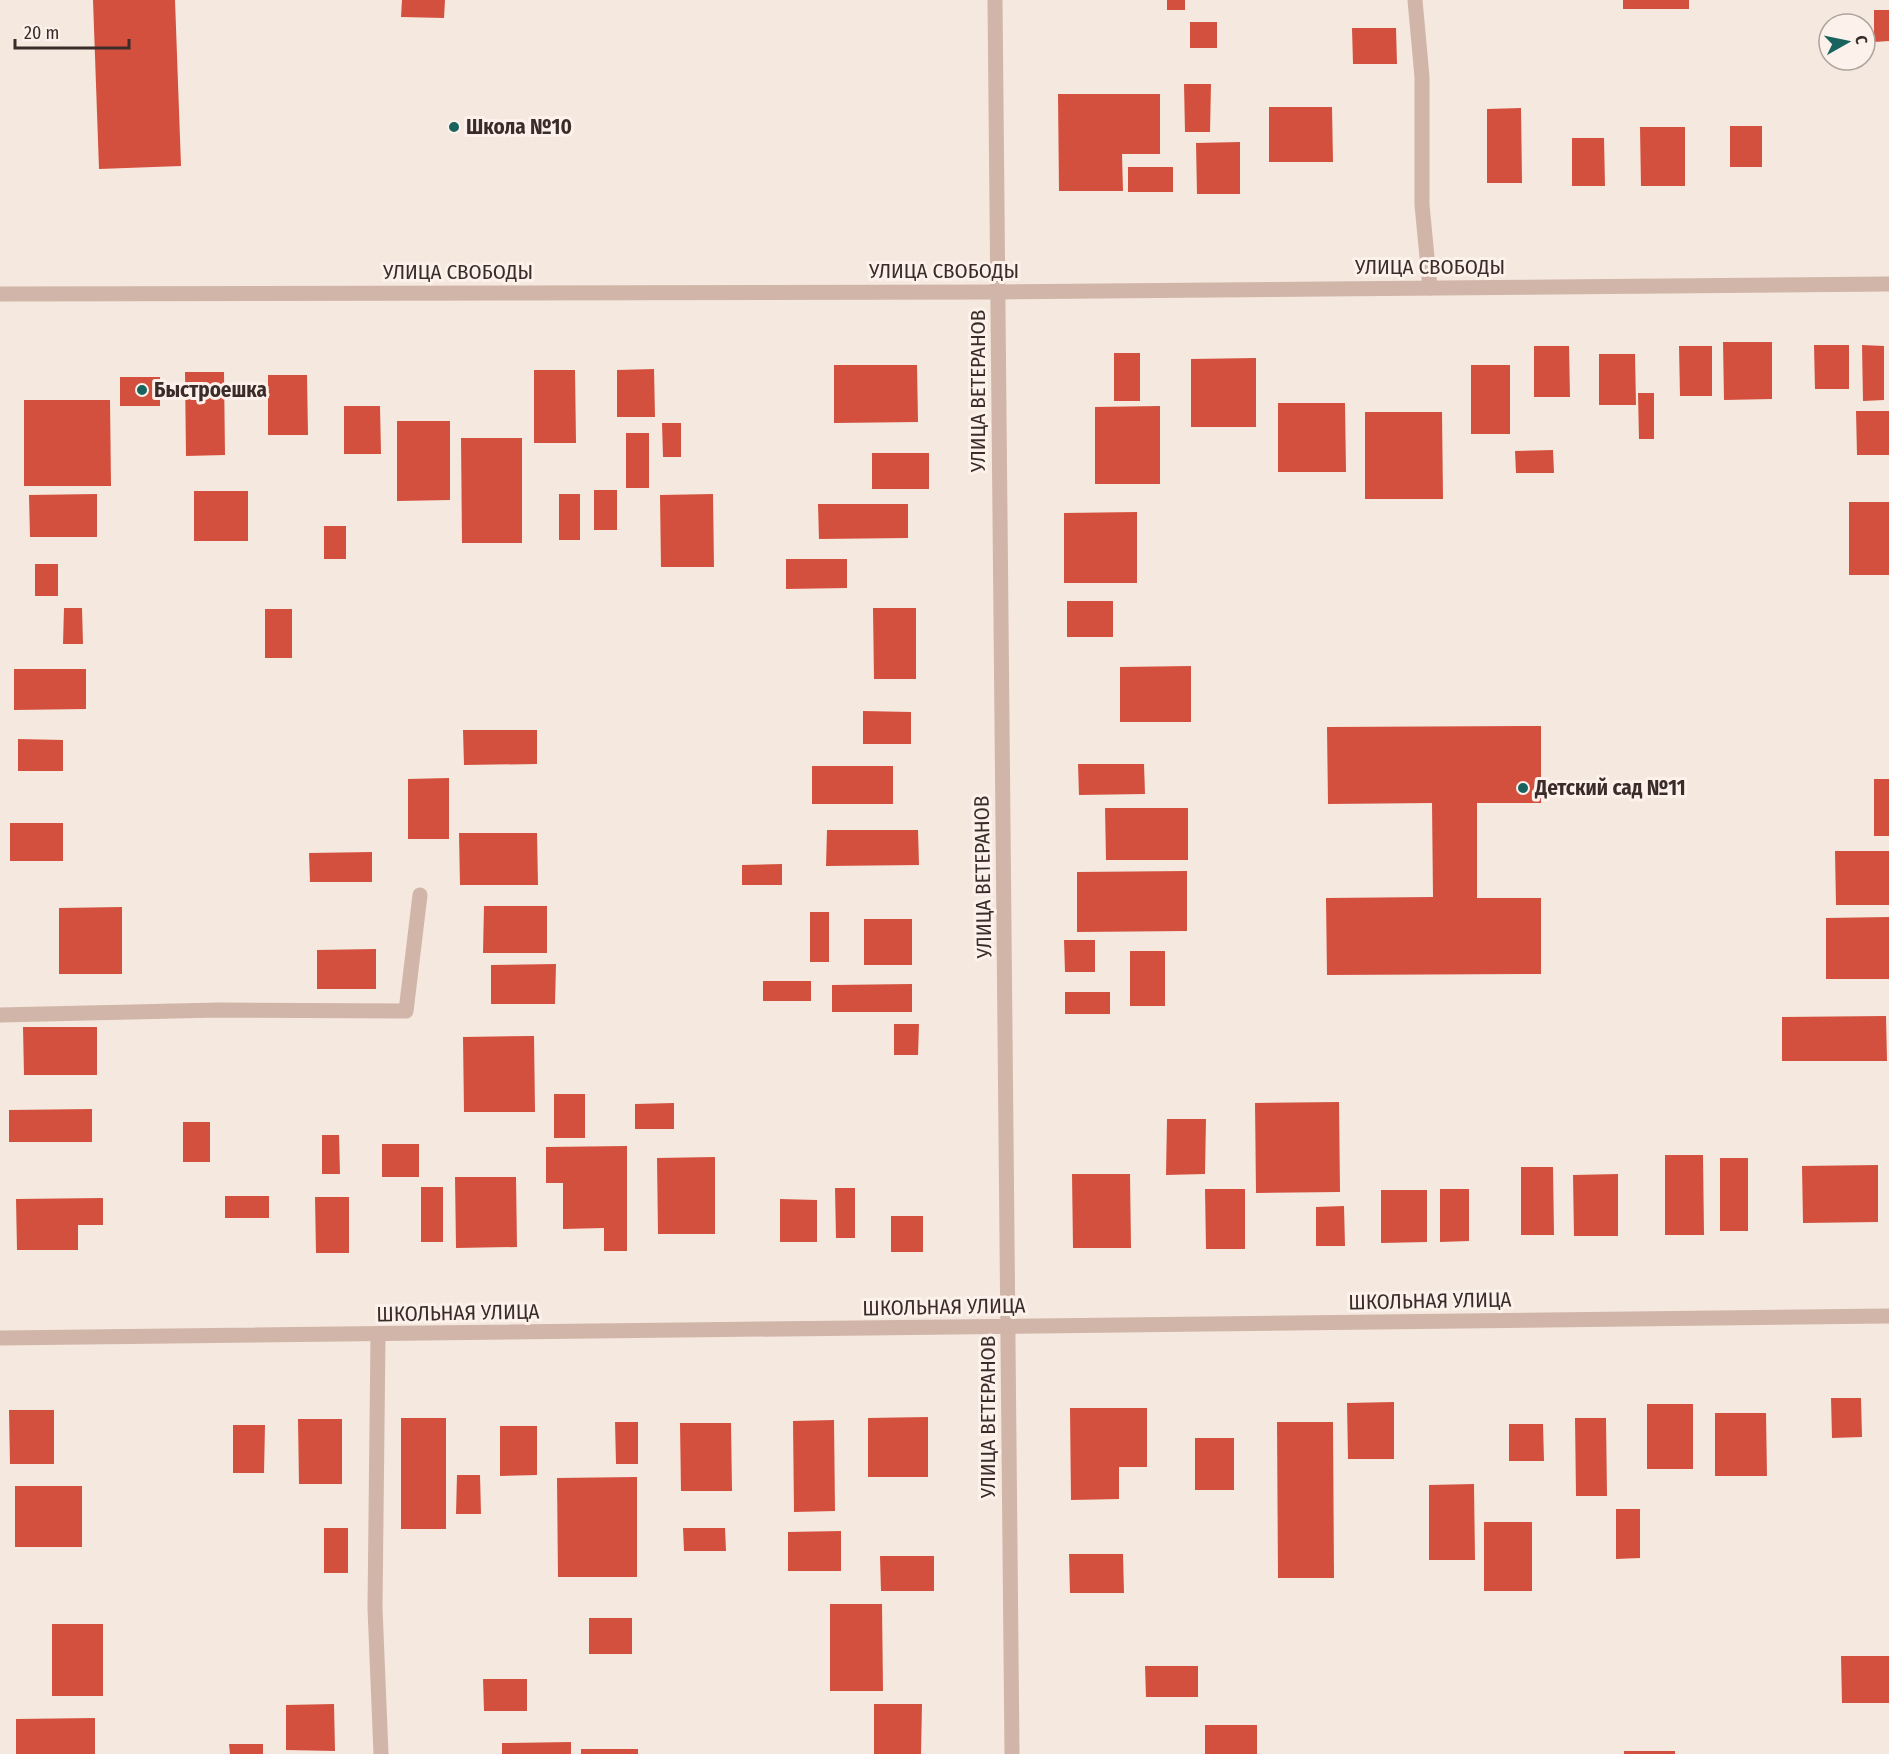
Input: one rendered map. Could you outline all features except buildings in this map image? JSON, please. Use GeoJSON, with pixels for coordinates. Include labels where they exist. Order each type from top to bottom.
{"type":"FeatureCollection","features":[{"type":"Feature","properties":{"kind":"street","name":"УЛИЦА ВЕТЕРАНОВ"},"geometry":{"type":"LineString","coordinates":[[995,0],[1012,1754]]}},
{"type":"Feature","properties":{"kind":"street"},"geometry":{"type":"LineString","coordinates":[[1415,0],[1422,77],[1422,205],[1430,288]]}},
{"type":"Feature","properties":{"kind":"street","name":"УЛИЦА СВОБОДЫ"},"geometry":{"type":"LineString","coordinates":[[0,294],[998,292],[1889,284]]}},
{"type":"Feature","properties":{"kind":"street"},"geometry":{"type":"LineString","coordinates":[[0,1015],[219,1010],[406,1011],[420,895]]}},
{"type":"Feature","properties":{"kind":"street","name":"ШКОЛЬНАЯ УЛИЦА"},"geometry":{"type":"LineString","coordinates":[[0,1338],[1889,1316]]}},
{"type":"Feature","properties":{"kind":"street"},"geometry":{"type":"LineString","coordinates":[[378,1335],[375,1608],[381,1754]]}},
{"type":"Feature","properties":{"kind":"place","name":"Школа №10"},"geometry":{"type":"Point","coordinates":[454,127]}},
{"type":"Feature","properties":{"kind":"place","name":"Быстроешка"},"geometry":{"type":"Point","coordinates":[142,390]}},
{"type":"Feature","properties":{"kind":"place","name":"Детский сад №11"},"geometry":{"type":"Point","coordinates":[1523,788]}}]}
